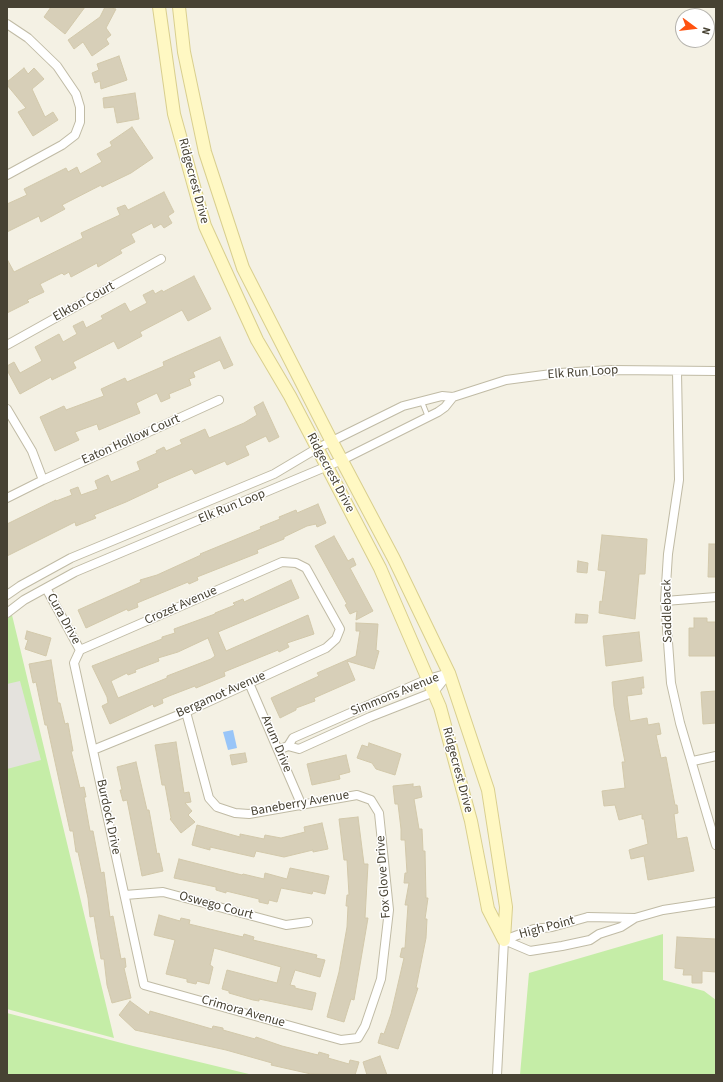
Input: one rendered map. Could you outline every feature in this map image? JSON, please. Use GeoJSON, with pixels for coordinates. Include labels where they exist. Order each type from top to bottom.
{"type":"FeatureCollection","features":[{"type":"Feature","properties":{"kind":"street","name":"Ridgecrest Drive"},"geometry":{"type":"LineString","coordinates":[[159,7],[174,114],[205,226],[257,340],[290,396],[316,449],[380,568],[434,692],[440,707],[471,821],[488,910],[504,940]]}},
{"type":"Feature","properties":{"kind":"street","name":"Ridgecrest Drive"},"geometry":{"type":"LineString","coordinates":[[179,7],[184,52],[205,152],[243,268],[394,559],[449,673],[488,790],[506,907],[497,1075]]}},
{"type":"Feature","properties":{"kind":"street"},"geometry":{"type":"LineString","coordinates":[[7,24],[28,38],[57,66],[76,94],[80,107],[80,122],[75,135],[62,145],[7,175]]}},
{"type":"Feature","properties":{"kind":"street","name":"Elkton Court"},"geometry":{"type":"LineString","coordinates":[[7,345],[161,259]]}},
{"type":"Feature","properties":{"kind":"street","name":"Elk Run Loop"},"geometry":{"type":"LineString","coordinates":[[7,595],[20,586],[71,558],[274,474],[316,449],[403,406],[442,396],[453,397],[506,380],[559,373],[612,370],[677,372],[716,371]]}},
{"type":"Feature","properties":{"kind":"street","name":"Saddleback"},"geometry":{"type":"LineString","coordinates":[[677,372],[679,480],[668,554],[666,601],[671,683],[680,723],[693,761],[716,845]]}},
{"type":"Feature","properties":{"kind":"street","name":"Elk Run Loop"},"geometry":{"type":"LineString","coordinates":[[7,612],[24,600],[75,572],[326,468],[428,417],[445,407],[453,397]]}},
{"type":"Feature","properties":{"kind":"street","name":"Eaton Hollow Court"},"geometry":{"type":"LineString","coordinates":[[7,498],[43,480],[220,400]]}},
{"type":"Feature","properties":{"kind":"street"},"geometry":{"type":"LineString","coordinates":[[7,409],[32,451],[43,480]]}},
{"type":"Feature","properties":{"kind":"street","name":"Crozet Avenue"},"geometry":{"type":"LineString","coordinates":[[80,650],[282,562],[296,563],[306,568],[340,629]]}},
{"type":"Feature","properties":{"kind":"street","name":"Cura Drive"},"geometry":{"type":"LineString","coordinates":[[46,588],[80,650]]}},
{"type":"Feature","properties":{"kind":"street"},"geometry":{"type":"LineString","coordinates":[[666,601],[716,597]]}},
{"type":"Feature","properties":{"kind":"street","name":"Bergamot Avenue"},"geometry":{"type":"LineString","coordinates":[[93,750],[186,712],[326,648],[336,639],[340,629]]}},
{"type":"Feature","properties":{"kind":"street","name":"Burdock Drive"},"geometry":{"type":"LineString","coordinates":[[80,650],[74,663],[144,985]]}},
{"type":"Feature","properties":{"kind":"street","name":"Simmons Avenue"},"geometry":{"type":"LineString","coordinates":[[278,750],[288,746],[293,738],[428,679],[449,673]]}},
{"type":"Feature","properties":{"kind":"street","name":"Simmons Avenue"},"geometry":{"type":"LineString","coordinates":[[288,746],[299,749],[434,692],[449,673]]}},
{"type":"Feature","properties":{"kind":"street","name":"Arum Drive"},"geometry":{"type":"LineString","coordinates":[[249,683],[302,806]]}},
{"type":"Feature","properties":{"kind":"street","name":"Baneberry Avenue"},"geometry":{"type":"LineString","coordinates":[[186,712],[209,798],[217,807],[235,813],[249,814],[302,806],[351,796],[366,797]]}},
{"type":"Feature","properties":{"kind":"street"},"geometry":{"type":"LineString","coordinates":[[693,761],[716,756]]}},
{"type":"Feature","properties":{"kind":"street","name":"Fox Glove Drive"},"geometry":{"type":"LineString","coordinates":[[341,1040],[358,1038],[366,1026],[381,979],[389,910],[380,813],[371,800],[366,797]]}},
{"type":"Feature","properties":{"kind":"street","name":"Oswego Court"},"geometry":{"type":"LineString","coordinates":[[125,895],[163,892],[286,925],[308,922]]}},
{"type":"Feature","properties":{"kind":"street","name":"High Point"},"geometry":{"type":"LineString","coordinates":[[504,940],[534,929],[552,927],[572,920],[595,918],[635,918],[663,910],[716,902]]}},
{"type":"Feature","properties":{"kind":"street"},"geometry":{"type":"LineString","coordinates":[[595,918],[598,920],[599,934]]}},
{"type":"Feature","properties":{"kind":"street","name":"High Point"},"geometry":{"type":"LineString","coordinates":[[504,940],[530,951],[590,940],[599,934],[621,927],[635,918]]}},
{"type":"Feature","properties":{"kind":"street","name":"Crimora Avenue"},"geometry":{"type":"LineString","coordinates":[[144,985],[341,1040]]}},
{"type":"Feature","properties":{"kind":"lane"},"geometry":{"type":"LineString","coordinates":[[422,402],[428,417]]}},
{"type":"Feature","properties":{"kind":"green space"},"geometry":{"type":"Polygon","coordinates":[[[12,615],[114,1038],[7,1009],[7,619],[12,615]]]}},
{"type":"Feature","properties":{"kind":"green space"},"geometry":{"type":"Polygon","coordinates":[[[663,934],[663,980],[704,991],[716,1000],[716,1075],[520,1075],[529,973],[663,934]]]}},
{"type":"Feature","properties":{"kind":"green space"},"geometry":{"type":"Polygon","coordinates":[[[7,1013],[133,1046],[253,1075],[7,1075],[7,1013]]]}},
{"type":"Feature","properties":{"kind":"shaded area"},"geometry":{"type":"Polygon","coordinates":[[[20,681],[41,760],[7,769],[7,684],[20,681]]]}},
{"type":"Feature","properties":{"kind":"water"},"geometry":{"type":"Polygon","coordinates":[[[233,730],[237,748],[228,750],[223,732],[233,730]]]}},
{"type":"Feature","properties":{"kind":"building"},"geometry":{"type":"Polygon","coordinates":[[[51,7],[85,7],[65,34],[44,17],[51,7]]]}},
{"type":"Feature","properties":{"kind":"building"},"geometry":{"type":"Polygon","coordinates":[[[105,7],[116,9],[106,28],[111,35],[106,39],[109,44],[92,56],[83,42],[74,49],[68,40],[100,17],[105,7]]]}},
{"type":"Feature","properties":{"kind":"building"},"geometry":{"type":"Polygon","coordinates":[[[119,56],[127,80],[101,89],[100,81],[95,83],[92,73],[99,70],[97,64],[119,56]]]}},
{"type":"Feature","properties":{"kind":"building"},"geometry":{"type":"Polygon","coordinates":[[[24,68],[28,74],[34,68],[44,79],[32,89],[45,117],[53,112],[58,120],[33,136],[18,112],[26,108],[7,85],[7,82],[24,68]]]}},
{"type":"Feature","properties":{"kind":"building"},"geometry":{"type":"Polygon","coordinates":[[[135,93],[139,119],[117,123],[114,107],[104,108],[103,98],[135,93]]]}},
{"type":"Feature","properties":{"kind":"building"},"geometry":{"type":"Polygon","coordinates":[[[132,127],[153,158],[131,173],[102,187],[101,185],[62,205],[65,209],[41,222],[39,216],[7,232],[7,204],[27,195],[24,189],[66,168],[68,172],[77,167],[80,174],[102,162],[97,154],[112,146],[110,142],[132,127]]]}},
{"type":"Feature","properties":{"kind":"building"},"geometry":{"type":"Polygon","coordinates":[[[164,192],[174,212],[168,216],[172,223],[164,228],[161,224],[154,228],[152,223],[131,234],[135,242],[120,250],[122,253],[98,267],[97,263],[71,277],[69,272],[64,275],[62,273],[40,284],[44,292],[27,300],[29,302],[7,313],[7,259],[14,272],[83,238],[81,233],[120,215],[117,208],[125,205],[128,210],[164,192]]]}},
{"type":"Feature","properties":{"kind":"building"},"geometry":{"type":"Polygon","coordinates":[[[194,276],[211,309],[188,321],[182,310],[140,332],[142,336],[118,349],[114,341],[73,362],[76,368],[52,380],[51,377],[20,394],[7,370],[7,366],[14,362],[20,373],[42,361],[35,347],[59,334],[63,342],[77,334],[73,326],[83,321],[86,328],[103,319],[101,316],[125,303],[130,312],[147,303],[143,295],[153,290],[155,294],[162,290],[163,292],[194,276]]]}},
{"type":"Feature","properties":{"kind":"building"},"geometry":{"type":"Polygon","coordinates":[[[220,337],[233,365],[224,369],[220,360],[193,372],[195,377],[189,379],[191,385],[169,394],[170,398],[161,402],[157,393],[136,403],[140,413],[99,430],[97,424],[75,432],[79,440],[55,451],[40,417],[64,406],[66,410],[104,396],[101,389],[125,378],[127,382],[164,366],[163,362],[220,337]]]}},
{"type":"Feature","properties":{"kind":"building"},"geometry":{"type":"Polygon","coordinates":[[[263,402],[279,437],[269,442],[266,436],[245,446],[249,455],[227,465],[225,461],[195,474],[192,469],[157,484],[158,487],[94,515],[96,518],[76,526],[75,522],[7,556],[7,524],[56,500],[72,495],[70,490],[78,487],[81,495],[98,489],[95,481],[108,475],[111,482],[140,470],[137,462],[157,453],[156,451],[164,447],[166,451],[182,444],[180,440],[205,429],[209,438],[244,423],[257,415],[254,407],[263,402]]]}},
{"type":"Feature","properties":{"kind":"building"},"geometry":{"type":"Polygon","coordinates":[[[318,504],[326,523],[317,527],[316,524],[307,526],[284,537],[284,539],[257,550],[258,553],[197,577],[198,580],[189,584],[188,582],[137,603],[138,607],[128,611],[127,609],[86,628],[78,610],[141,582],[140,580],[157,575],[201,555],[200,554],[261,529],[260,527],[280,519],[279,517],[296,510],[297,513],[318,504]]]}},
{"type":"Feature","properties":{"kind":"building"},"geometry":{"type":"Polygon","coordinates":[[[602,535],[647,539],[645,574],[639,574],[635,619],[599,613],[606,571],[598,570],[602,535]]]}},
{"type":"Feature","properties":{"kind":"building"},"geometry":{"type":"Polygon","coordinates":[[[334,536],[348,561],[353,558],[356,565],[350,568],[373,611],[356,620],[357,611],[350,614],[345,605],[347,604],[315,546],[334,536]]]}},
{"type":"Feature","properties":{"kind":"building"},"geometry":{"type":"Polygon","coordinates":[[[709,544],[716,544],[716,577],[708,577],[709,544]]]}},
{"type":"Feature","properties":{"kind":"building"},"geometry":{"type":"Polygon","coordinates":[[[578,561],[588,563],[587,573],[577,572],[578,561]]]}},
{"type":"Feature","properties":{"kind":"building"},"geometry":{"type":"Polygon","coordinates":[[[291,580],[299,598],[218,632],[226,651],[308,615],[314,634],[287,643],[289,647],[279,652],[278,650],[224,672],[225,676],[196,688],[195,686],[169,696],[162,699],[163,703],[154,707],[153,704],[110,724],[102,706],[108,703],[107,697],[92,666],[162,639],[162,637],[175,633],[174,629],[235,605],[233,603],[243,599],[244,602],[291,580]],[[208,638],[178,652],[158,658],[159,661],[135,670],[136,672],[128,675],[127,673],[111,681],[118,698],[215,656],[208,638]]]}},
{"type":"Feature","properties":{"kind":"building"},"geometry":{"type":"Polygon","coordinates":[[[576,614],[588,615],[587,623],[575,623],[576,614]]]}},
{"type":"Feature","properties":{"kind":"building"},"geometry":{"type":"Polygon","coordinates":[[[694,618],[707,618],[707,622],[716,622],[716,656],[689,656],[689,628],[694,628],[694,618]]]}},
{"type":"Feature","properties":{"kind":"building"},"geometry":{"type":"Polygon","coordinates":[[[356,623],[378,624],[376,650],[379,651],[374,669],[347,661],[355,680],[314,698],[315,701],[296,708],[296,710],[280,718],[271,698],[319,676],[317,673],[356,656],[360,631],[356,631],[356,623]]]}},
{"type":"Feature","properties":{"kind":"building"},"geometry":{"type":"Polygon","coordinates":[[[27,631],[51,638],[46,656],[25,649],[28,640],[25,639],[27,631]]]}},
{"type":"Feature","properties":{"kind":"building"},"geometry":{"type":"Polygon","coordinates":[[[639,632],[642,661],[606,666],[603,636],[639,632]]]}},
{"type":"Feature","properties":{"kind":"building"},"geometry":{"type":"Polygon","coordinates":[[[51,660],[58,703],[60,703],[65,724],[68,723],[73,751],[71,751],[80,788],[84,787],[86,797],[84,797],[90,831],[93,831],[101,873],[104,872],[110,917],[113,916],[121,959],[125,958],[126,967],[124,968],[131,998],[112,1003],[107,985],[104,959],[101,959],[94,916],[90,917],[88,898],[78,852],[76,852],[73,831],[70,831],[47,725],[45,725],[36,682],[33,683],[29,664],[51,660]]]}},
{"type":"Feature","properties":{"kind":"building"},"geometry":{"type":"Polygon","coordinates":[[[643,677],[644,688],[641,688],[642,694],[627,696],[630,721],[647,718],[648,725],[659,723],[661,734],[656,735],[661,758],[666,757],[675,805],[677,805],[678,813],[674,814],[677,839],[687,837],[694,871],[648,880],[644,856],[631,859],[629,850],[648,844],[642,814],[619,820],[615,805],[604,806],[602,791],[625,788],[622,762],[625,762],[614,706],[612,682],[643,677]]]}},
{"type":"Feature","properties":{"kind":"building"},"geometry":{"type":"Polygon","coordinates":[[[716,691],[716,723],[703,724],[701,692],[716,691]]]}},
{"type":"Feature","properties":{"kind":"building"},"geometry":{"type":"Polygon","coordinates":[[[176,742],[184,793],[189,792],[191,802],[185,803],[192,811],[188,815],[195,822],[181,833],[170,819],[165,785],[162,785],[155,745],[176,742]]]}},
{"type":"Feature","properties":{"kind":"building"},"geometry":{"type":"Polygon","coordinates":[[[369,743],[401,754],[395,775],[376,769],[372,763],[357,758],[362,745],[368,747],[369,743]]]}},
{"type":"Feature","properties":{"kind":"building"},"geometry":{"type":"Polygon","coordinates":[[[245,753],[247,762],[232,765],[230,755],[245,753]]]}},
{"type":"Feature","properties":{"kind":"building"},"geometry":{"type":"Polygon","coordinates":[[[346,755],[350,772],[339,775],[340,779],[312,785],[307,764],[346,755]]]}},
{"type":"Feature","properties":{"kind":"building"},"geometry":{"type":"Polygon","coordinates":[[[136,762],[147,810],[149,810],[157,854],[159,853],[163,871],[142,876],[127,800],[123,801],[117,767],[136,762]]]}},
{"type":"Feature","properties":{"kind":"building"},"geometry":{"type":"Polygon","coordinates":[[[413,784],[413,787],[420,786],[422,797],[414,799],[419,829],[422,829],[423,851],[425,851],[426,898],[428,898],[425,919],[427,919],[426,938],[416,988],[418,988],[398,1049],[378,1043],[381,1033],[384,1034],[391,1014],[404,958],[400,957],[402,948],[405,948],[408,905],[405,905],[409,883],[404,883],[405,873],[407,873],[405,840],[401,840],[398,804],[395,804],[393,786],[413,784]]]}},
{"type":"Feature","properties":{"kind":"building"},"geometry":{"type":"Polygon","coordinates":[[[358,817],[364,864],[368,864],[365,918],[368,918],[354,1000],[351,999],[344,1022],[327,1017],[339,972],[347,927],[348,906],[346,906],[347,895],[349,895],[347,860],[344,860],[339,819],[358,817]]]}},
{"type":"Feature","properties":{"kind":"building"},"geometry":{"type":"Polygon","coordinates":[[[322,823],[328,849],[313,852],[313,850],[284,857],[256,851],[254,857],[210,847],[210,850],[192,845],[197,825],[240,837],[240,834],[264,839],[265,835],[281,838],[305,832],[304,827],[322,823]]]}},
{"type":"Feature","properties":{"kind":"building"},"geometry":{"type":"Polygon","coordinates":[[[179,859],[264,879],[265,873],[287,879],[290,868],[329,876],[325,894],[313,891],[312,894],[281,888],[277,902],[269,900],[268,904],[259,902],[259,899],[216,890],[216,887],[174,878],[179,859]]]}},
{"type":"Feature","properties":{"kind":"building"},"geometry":{"type":"Polygon","coordinates":[[[159,915],[180,921],[181,918],[190,920],[189,924],[243,937],[244,934],[254,937],[253,940],[317,955],[316,958],[325,960],[320,977],[295,970],[290,985],[295,986],[295,988],[316,993],[312,1010],[259,999],[259,1001],[253,1000],[229,993],[229,991],[222,989],[227,970],[277,983],[281,967],[214,948],[210,965],[213,967],[209,984],[197,981],[196,984],[187,982],[187,979],[166,974],[175,940],[154,935],[159,915]]]}},
{"type":"Feature","properties":{"kind":"building"},"geometry":{"type":"Polygon","coordinates":[[[677,937],[716,939],[716,972],[702,971],[702,983],[692,983],[692,975],[683,975],[684,969],[675,968],[677,937]]]}},
{"type":"Feature","properties":{"kind":"building"},"geometry":{"type":"Polygon","coordinates":[[[130,1001],[149,1015],[150,1011],[212,1029],[213,1026],[223,1028],[223,1030],[255,1039],[256,1037],[282,1046],[318,1055],[319,1052],[329,1055],[328,1058],[349,1064],[350,1060],[359,1062],[355,1075],[311,1074],[271,1065],[272,1063],[226,1050],[135,1030],[119,1015],[130,1001]]]}},
{"type":"Feature","properties":{"kind":"building"},"geometry":{"type":"Polygon","coordinates":[[[380,1056],[387,1075],[367,1075],[363,1062],[380,1056]]]}}]}
